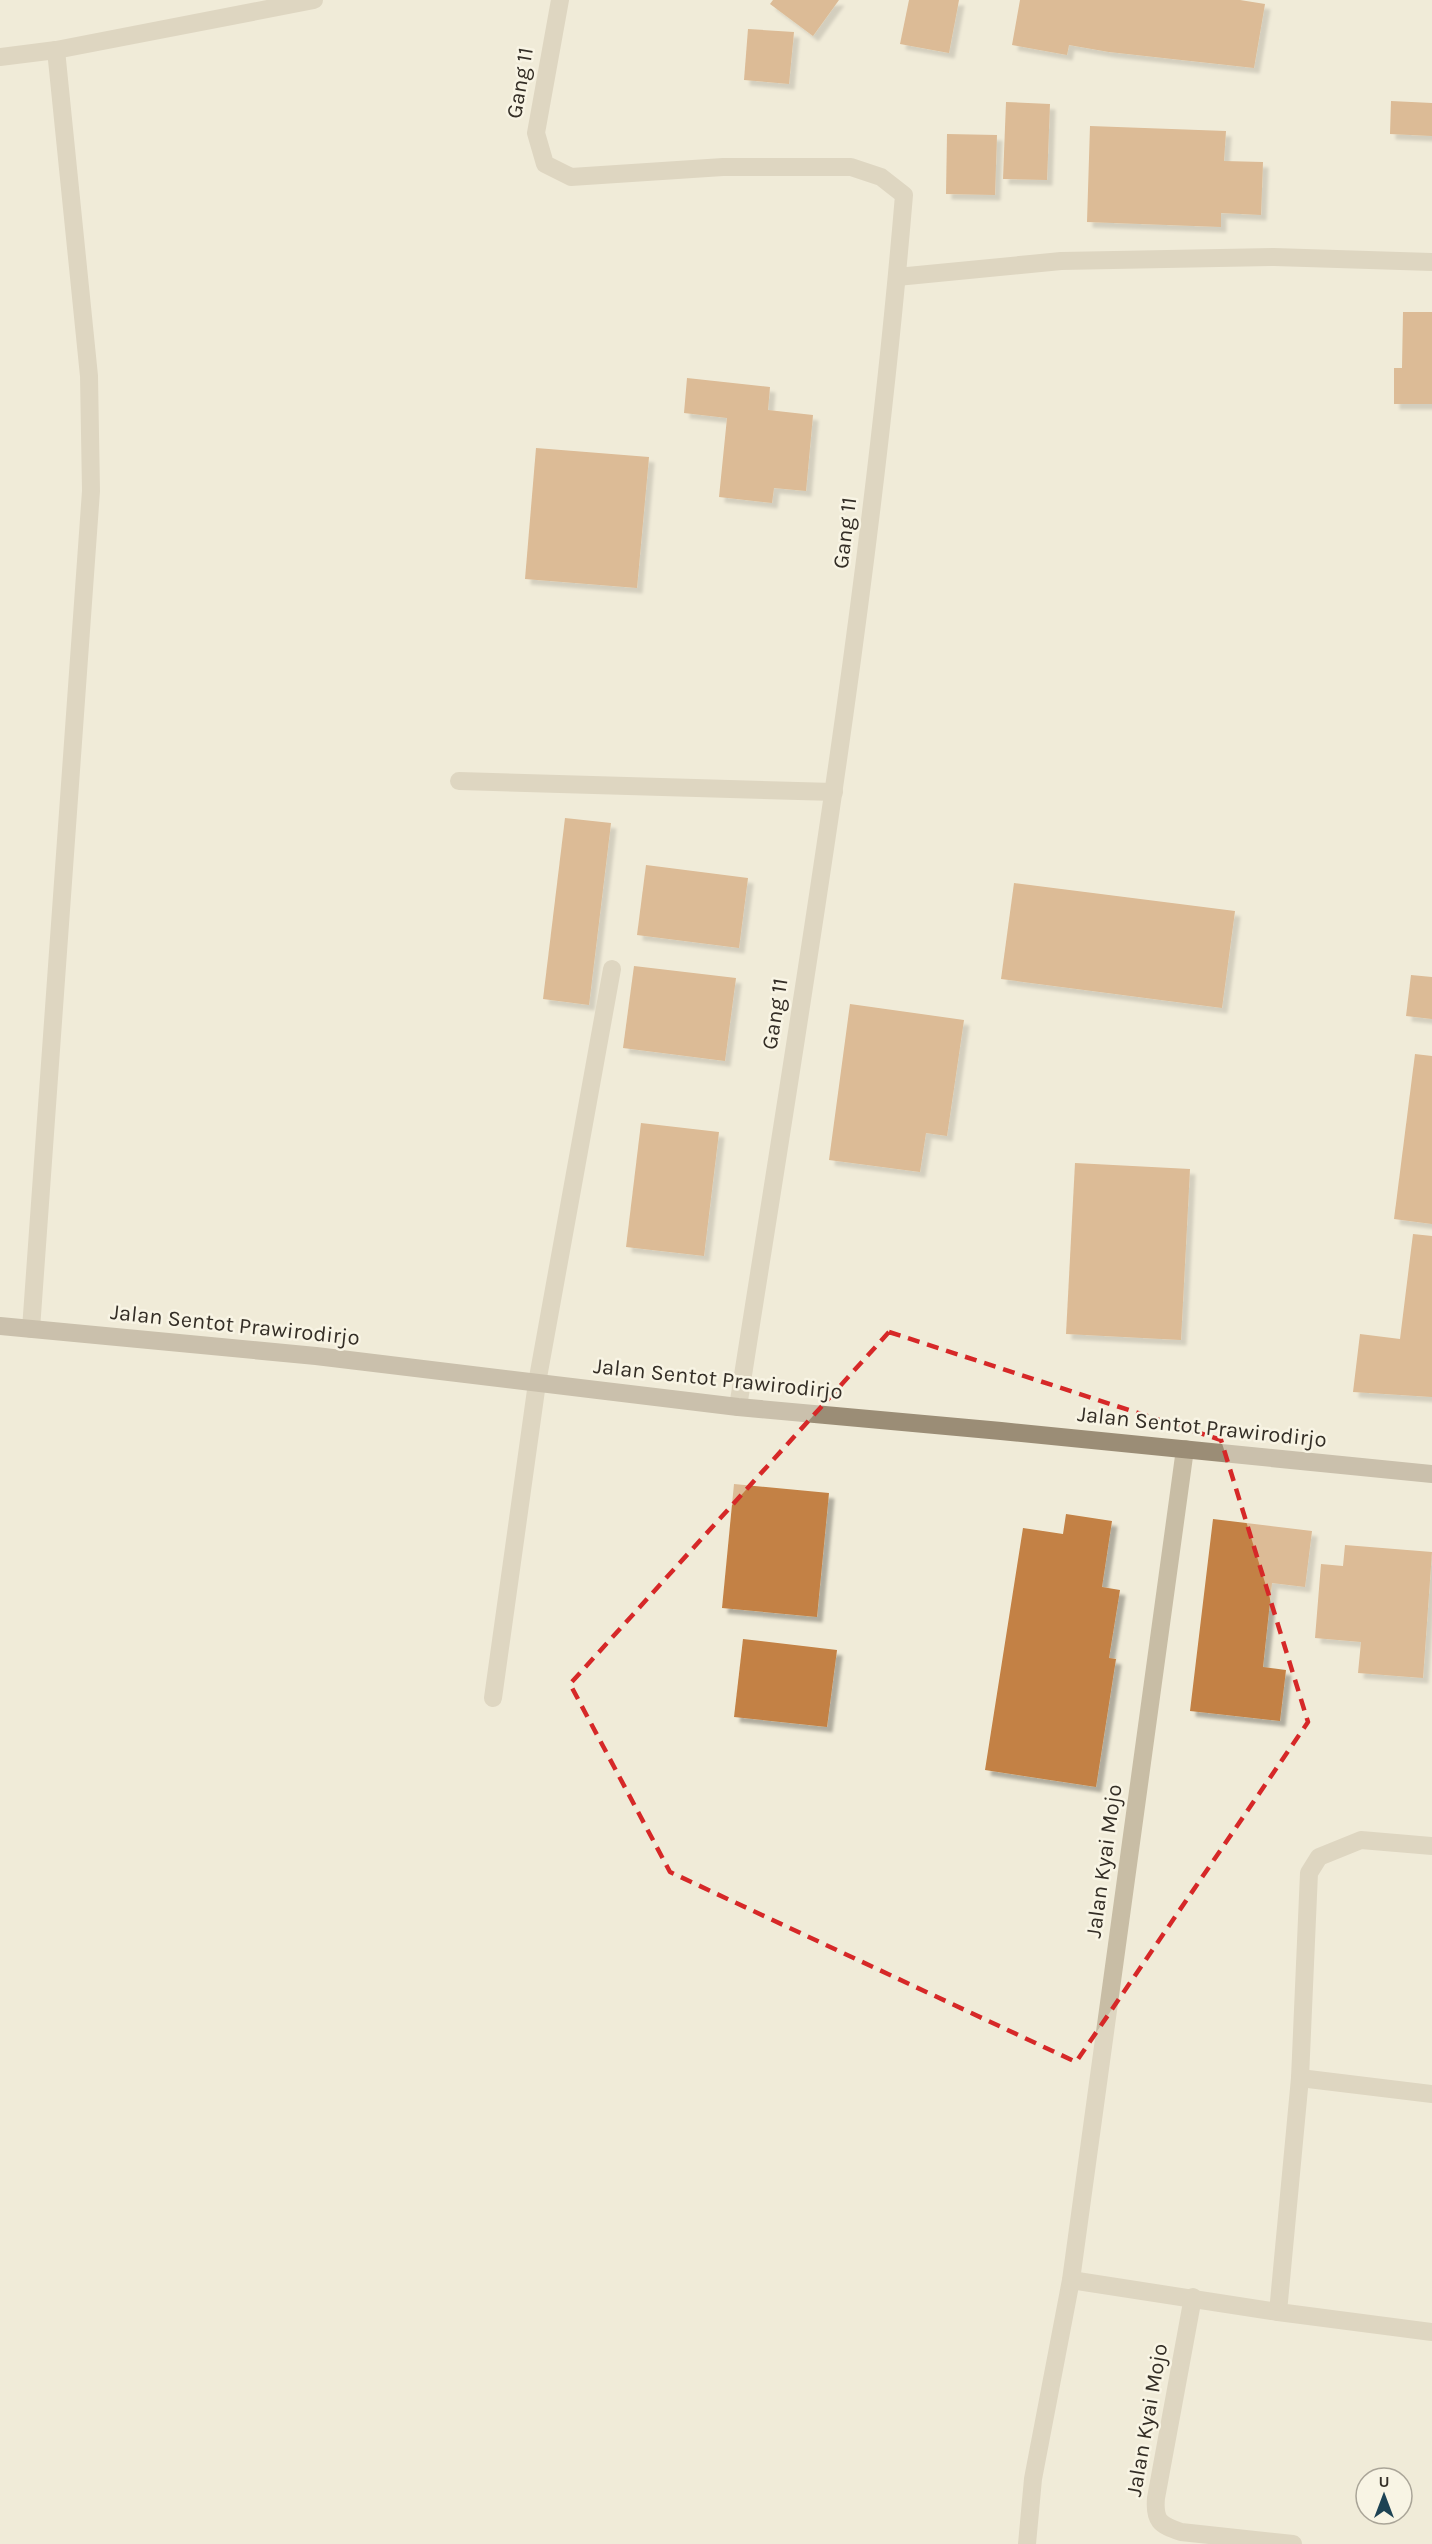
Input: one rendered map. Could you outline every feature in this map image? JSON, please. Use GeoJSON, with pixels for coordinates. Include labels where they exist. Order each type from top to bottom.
{"type":"FeatureCollection","features":[{"type":"Feature","properties":{"kind":"street"},"geometry":{"type":"LineString","coordinates":[[0,57],[56,50],[314,0]]}},
{"type":"Feature","properties":{"kind":"street","name":"Gang 11"},"geometry":{"type":"LineString","coordinates":[[560,0],[536,133],[545,164],[572,177],[723,167],[852,167],[881,177],[904,195],[879,455],[834,792],[738,1407]]}},
{"type":"Feature","properties":{"kind":"street"},"geometry":{"type":"LineString","coordinates":[[31,1329],[91,491],[89,376],[56,50]]}},
{"type":"Feature","properties":{"kind":"street"},"geometry":{"type":"LineString","coordinates":[[897,276],[1061,261],[1274,257],[1432,262]]}},
{"type":"Feature","properties":{"kind":"street"},"geometry":{"type":"LineString","coordinates":[[459,782],[834,792]]}},
{"type":"Feature","properties":{"kind":"street"},"geometry":{"type":"LineString","coordinates":[[493,1698],[537,1383],[612,969]]}},
{"type":"Feature","properties":{"kind":"street","name":"Jalan Sentot Prawirodirjo"},"geometry":{"type":"LineString","coordinates":[[0,1326],[316,1356],[738,1407],[1432,1474]]}},
{"type":"Feature","properties":{"kind":"street","name":"Jalan Kyai Mojo"},"geometry":{"type":"LineString","coordinates":[[1027,2544],[1033,2479],[1071,2280],[1185,1449]]}},
{"type":"Feature","properties":{"kind":"street"},"geometry":{"type":"LineString","coordinates":[[1278,2312],[1300,2078],[1309,1873],[1319,1857],[1361,1840],[1432,1846]]}},
{"type":"Feature","properties":{"kind":"street"},"geometry":{"type":"LineString","coordinates":[[1300,2078],[1432,2094]]}},
{"type":"Feature","properties":{"kind":"street"},"geometry":{"type":"LineString","coordinates":[[1071,2280],[1193,2297],[1278,2312],[1432,2332]]}},
{"type":"Feature","properties":{"kind":"street","name":"Jalan Kyai Mojo"},"geometry":{"type":"LineString","coordinates":[[1193,2297],[1156,2498],[1155,2511],[1158,2521],[1167,2528],[1181,2532],[1293,2544]]}},
{"type":"Feature","properties":{"kind":"highlighted area"},"geometry":{"type":"Polygon","coordinates":[[[889,1332],[1221,1440],[1308,1722],[1076,2062],[670,1872],[570,1684],[889,1332]]]}},
{"type":"Feature","properties":{"kind":"building"},"geometry":{"type":"Polygon","coordinates":[[[773,0],[839,0],[813,36],[770,4],[773,0]]]}},
{"type":"Feature","properties":{"kind":"building"},"geometry":{"type":"Polygon","coordinates":[[[909,0],[959,0],[949,53],[900,44],[909,0]]]}},
{"type":"Feature","properties":{"kind":"building"},"geometry":{"type":"Polygon","coordinates":[[[1020,0],[1240,0],[1265,4],[1254,68],[1109,52],[1069,45],[1067,55],[1012,45],[1020,0]]]}},
{"type":"Feature","properties":{"kind":"building"},"geometry":{"type":"Polygon","coordinates":[[[748,29],[794,32],[789,84],[744,80],[748,29]]]}},
{"type":"Feature","properties":{"kind":"building"},"geometry":{"type":"Polygon","coordinates":[[[1391,101],[1432,103],[1432,136],[1390,134],[1391,101]]]}},
{"type":"Feature","properties":{"kind":"building"},"geometry":{"type":"Polygon","coordinates":[[[1006,102],[1050,104],[1047,180],[1003,179],[1006,102]]]}},
{"type":"Feature","properties":{"kind":"building"},"geometry":{"type":"Polygon","coordinates":[[[1090,126],[1226,131],[1224,161],[1263,162],[1261,215],[1221,213],[1221,227],[1087,222],[1090,126]]]}},
{"type":"Feature","properties":{"kind":"building"},"geometry":{"type":"Polygon","coordinates":[[[947,134],[997,135],[995,195],[946,194],[947,134]]]}},
{"type":"Feature","properties":{"kind":"building"},"geometry":{"type":"Polygon","coordinates":[[[1403,312],[1432,312],[1432,404],[1394,404],[1394,368],[1402,368],[1403,312]]]}},
{"type":"Feature","properties":{"kind":"building"},"geometry":{"type":"Polygon","coordinates":[[[687,378],[770,387],[768,410],[813,415],[806,491],[774,488],[772,503],[719,497],[727,418],[684,413],[687,378]]]}},
{"type":"Feature","properties":{"kind":"building"},"geometry":{"type":"Polygon","coordinates":[[[536,448],[649,457],[637,588],[525,579],[536,448]]]}},
{"type":"Feature","properties":{"kind":"building"},"geometry":{"type":"Polygon","coordinates":[[[565,818],[611,823],[589,1005],[543,999],[565,818]]]}},
{"type":"Feature","properties":{"kind":"building"},"geometry":{"type":"Polygon","coordinates":[[[646,865],[748,878],[739,948],[637,935],[646,865]]]}},
{"type":"Feature","properties":{"kind":"building"},"geometry":{"type":"Polygon","coordinates":[[[1014,883],[1235,911],[1222,1008],[1001,979],[1014,883]]]}},
{"type":"Feature","properties":{"kind":"building"},"geometry":{"type":"Polygon","coordinates":[[[634,966],[736,978],[725,1061],[623,1048],[634,966]]]}},
{"type":"Feature","properties":{"kind":"building"},"geometry":{"type":"Polygon","coordinates":[[[1411,975],[1432,977],[1432,1019],[1406,1016],[1411,975]]]}},
{"type":"Feature","properties":{"kind":"building"},"geometry":{"type":"Polygon","coordinates":[[[850,1004],[964,1020],[947,1136],[926,1133],[920,1172],[829,1160],[850,1004]]]}},
{"type":"Feature","properties":{"kind":"building"},"geometry":{"type":"Polygon","coordinates":[[[1415,1054],[1432,1056],[1432,1224],[1394,1219],[1415,1054]]]}},
{"type":"Feature","properties":{"kind":"building"},"geometry":{"type":"Polygon","coordinates":[[[641,1123],[719,1132],[704,1256],[626,1247],[641,1123]]]}},
{"type":"Feature","properties":{"kind":"building"},"geometry":{"type":"Polygon","coordinates":[[[1075,1163],[1190,1169],[1181,1340],[1066,1334],[1075,1163]]]}},
{"type":"Feature","properties":{"kind":"building"},"geometry":{"type":"Polygon","coordinates":[[[1413,1234],[1432,1236],[1432,1397],[1353,1392],[1360,1334],[1400,1339],[1413,1234]]]}},
{"type":"Feature","properties":{"kind":"building"},"geometry":{"type":"Polygon","coordinates":[[[734,1484],[829,1493],[817,1617],[722,1608],[734,1484]]]}},
{"type":"Feature","properties":{"kind":"building"},"geometry":{"type":"Polygon","coordinates":[[[1066,1514],[1112,1521],[1102,1587],[1120,1590],[1109,1658],[1116,1659],[1096,1787],[985,1770],[1023,1528],[1063,1534],[1066,1514]]]}},
{"type":"Feature","properties":{"kind":"building"},"geometry":{"type":"Polygon","coordinates":[[[1213,1519],[1312,1531],[1305,1587],[1272,1583],[1263,1667],[1286,1670],[1280,1721],[1190,1711],[1213,1519]]]}},
{"type":"Feature","properties":{"kind":"building"},"geometry":{"type":"Polygon","coordinates":[[[1345,1545],[1432,1552],[1423,1678],[1358,1673],[1361,1642],[1315,1638],[1321,1564],[1343,1566],[1345,1545]]]}},
{"type":"Feature","properties":{"kind":"building"},"geometry":{"type":"Polygon","coordinates":[[[743,1639],[837,1650],[827,1727],[734,1717],[743,1639]]]}}]}
